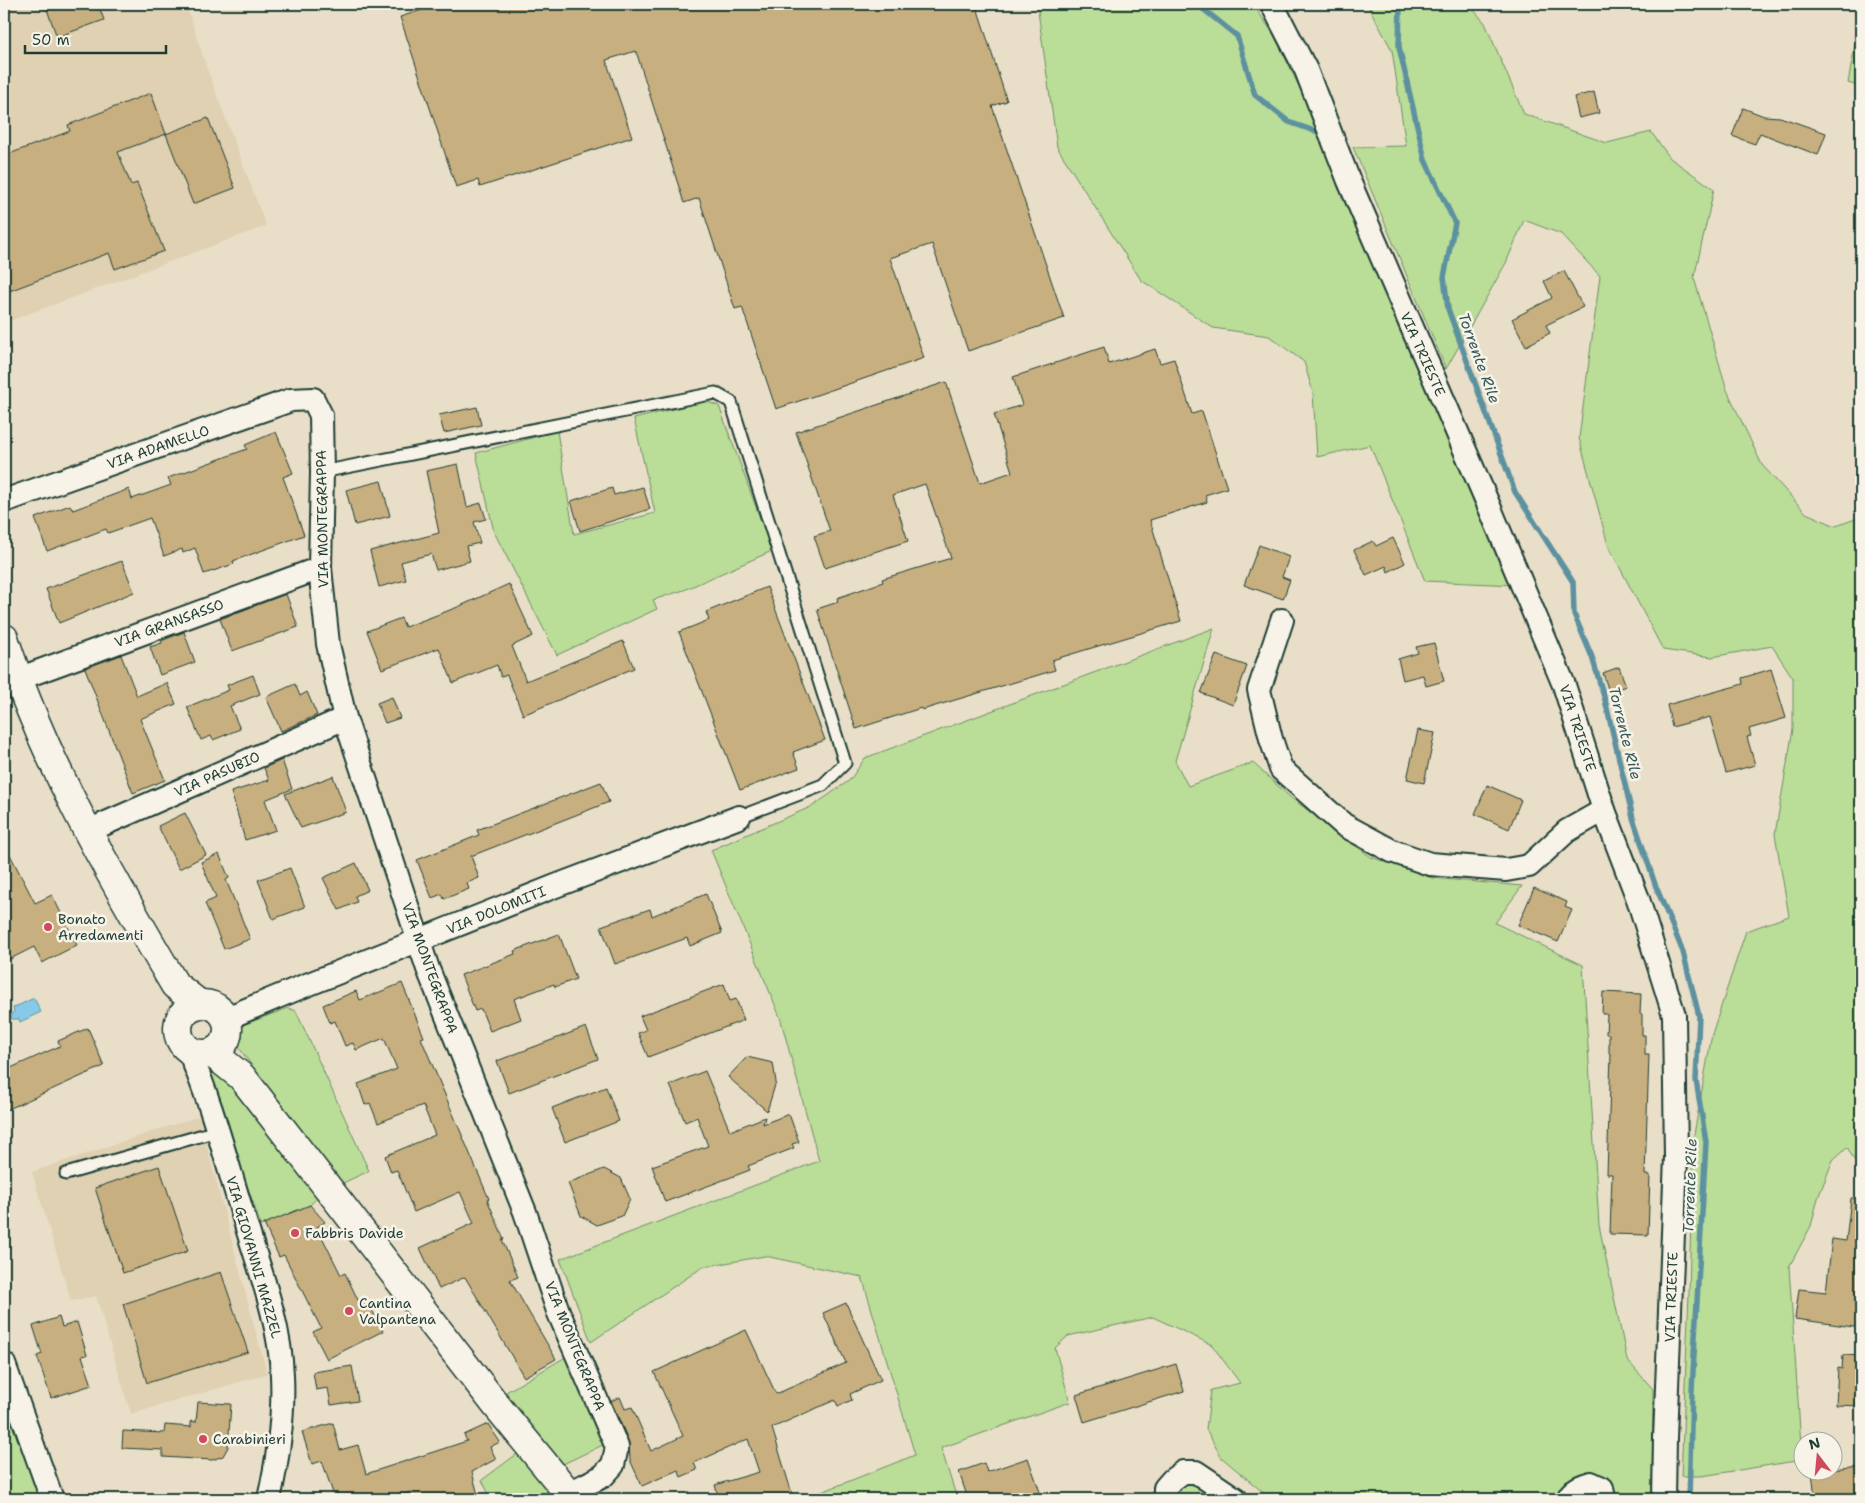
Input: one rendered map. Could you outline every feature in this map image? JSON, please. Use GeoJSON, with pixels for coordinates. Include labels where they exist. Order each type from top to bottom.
{"type":"FeatureCollection","features":[{"type":"Feature","properties":{"kind":"street","name":"VIA TRIESTE"},"geometry":{"type":"LineString","coordinates":[[1272,4],[1306,70],[1361,208],[1564,685],[1604,810],[1638,899],[1674,1015],[1676,1157],[1664,1499]]}},
{"type":"Feature","properties":{"kind":"street","name":"VIA ADAMELLO"},"geometry":{"type":"LineString","coordinates":[[4,501],[291,400],[313,400]]}},
{"type":"Feature","properties":{"kind":"street","name":"VIA MONTEGRAPPA"},"geometry":{"type":"LineString","coordinates":[[313,400],[321,415],[320,568],[328,644],[345,718],[418,942],[525,1212],[558,1311],[617,1447],[613,1465],[603,1476],[571,1496]]}},
{"type":"Feature","properties":{"kind":"street","name":"VIA GRANSASSO"},"geometry":{"type":"LineString","coordinates":[[18,679],[320,568]]}},
{"type":"Feature","properties":{"kind":"street"},"geometry":{"type":"LineString","coordinates":[[1282,620],[1259,690],[1271,739],[1281,769],[1344,825],[1392,851],[1430,864],[1506,870],[1529,866],[1567,831],[1604,810]]}},
{"type":"Feature","properties":{"kind":"street"},"geometry":{"type":"LineString","coordinates":[[4,638],[42,738],[76,810],[190,1010]]}},
{"type":"Feature","properties":{"kind":"street","name":"VIA PASUBIO"},"geometry":{"type":"LineString","coordinates":[[88,831],[345,718]]}},
{"type":"Feature","properties":{"kind":"street","name":"VIA DOLOMITI"},"geometry":{"type":"LineString","coordinates":[[210,1048],[294,990],[558,885],[739,817]]}},
{"type":"Feature","properties":{"kind":"street"},"geometry":{"type":"LineString","coordinates":[[210,1048],[222,1011],[207,1003],[190,1010],[178,1027],[178,1036],[182,1043],[210,1048],[234,1062],[242,1078],[490,1397],[571,1496]]}},
{"type":"Feature","properties":{"kind":"street","name":"VIA GIOVANNI MAZZEL"},"geometry":{"type":"LineString","coordinates":[[210,1048],[217,1130],[270,1303],[280,1351],[282,1376],[281,1421],[269,1499]]}},
{"type":"Feature","properties":{"kind":"street"},"geometry":{"type":"LineString","coordinates":[[4,1364],[52,1499]]}},
{"type":"Feature","properties":{"kind":"street"},"geometry":{"type":"LineString","coordinates":[[1166,1499],[1165,1488],[1183,1472],[1196,1472],[1236,1499]]}},
{"type":"Feature","properties":{"kind":"street"},"geometry":{"type":"LineString","coordinates":[[1568,1499],[1568,1496],[1578,1487],[1591,1483],[1602,1488],[1604,1499]]}},
{"type":"Feature","properties":{"kind":"lane"},"geometry":{"type":"LineString","coordinates":[[322,472],[715,393],[732,402],[846,763],[823,785],[739,817]]}},
{"type":"Feature","properties":{"kind":"lane"},"geometry":{"type":"LineString","coordinates":[[66,1174],[217,1130]]}},
{"type":"Feature","properties":{"kind":"shaded area"},"geometry":{"type":"Polygon","coordinates":[[[4,4],[186,4],[206,66],[266,226],[4,323],[4,4]]]}},
{"type":"Feature","properties":{"kind":"shaded area"},"geometry":{"type":"Polygon","coordinates":[[[199,1116],[267,1374],[131,1414],[96,1296],[71,1301],[32,1172],[199,1116]]]}},
{"type":"Feature","properties":{"kind":"green space"},"geometry":{"type":"Polygon","coordinates":[[[1037,4],[1253,4],[1274,35],[1315,119],[1399,329],[1515,585],[1425,581],[1370,445],[1317,457],[1313,393],[1304,362],[1269,336],[1213,328],[1141,280],[1057,147],[1037,4]]]}},
{"type":"Feature","properties":{"kind":"green space"},"geometry":{"type":"Polygon","coordinates":[[[1367,4],[1469,4],[1485,23],[1524,114],[1607,143],[1651,132],[1670,158],[1714,189],[1694,278],[1727,390],[1762,465],[1806,513],[1836,526],[1861,517],[1861,1176],[1857,1175],[1857,1165],[1847,1147],[1833,1160],[1818,1198],[1811,1226],[1789,1267],[1800,1430],[1792,1430],[1792,1462],[1702,1476],[1681,1476],[1693,1140],[1712,1034],[1746,931],[1789,916],[1775,834],[1793,729],[1793,678],[1772,646],[1712,657],[1663,650],[1608,545],[1579,438],[1600,276],[1561,234],[1524,220],[1506,263],[1446,369],[1353,147],[1406,146],[1392,50],[1367,4]]]}},
{"type":"Feature","properties":{"kind":"green space"},"geometry":{"type":"Polygon","coordinates":[[[1861,11],[1861,87],[1848,83],[1861,11]]]}},
{"type":"Feature","properties":{"kind":"green space"},"geometry":{"type":"Polygon","coordinates":[[[705,401],[719,406],[772,551],[684,590],[653,600],[657,609],[557,655],[494,532],[476,453],[557,431],[574,534],[655,513],[634,419],[705,401]]]}},
{"type":"Feature","properties":{"kind":"green space"},"geometry":{"type":"Polygon","coordinates":[[[1214,628],[1175,761],[1188,786],[1253,763],[1290,797],[1371,857],[1432,878],[1522,886],[1495,923],[1583,965],[1599,1225],[1627,1360],[1653,1389],[1652,1499],[1613,1499],[1595,1475],[1581,1473],[1565,1481],[1561,1499],[1271,1499],[1221,1457],[1206,1429],[1211,1390],[1240,1383],[1212,1345],[1153,1317],[1068,1336],[1055,1348],[1070,1402],[941,1448],[957,1499],[804,1499],[915,1455],[862,1277],[765,1256],[703,1267],[591,1342],[560,1259],[819,1161],[780,1017],[711,850],[813,806],[850,780],[865,758],[1214,628]]]}},
{"type":"Feature","properties":{"kind":"green space"},"geometry":{"type":"Polygon","coordinates":[[[288,1008],[296,1011],[369,1171],[343,1183],[287,1116],[235,1042],[235,1028],[288,1008]]]}},
{"type":"Feature","properties":{"kind":"green space"},"geometry":{"type":"Polygon","coordinates":[[[214,1059],[319,1196],[310,1205],[261,1226],[206,1065],[214,1059]]]}},
{"type":"Feature","properties":{"kind":"green space"},"geometry":{"type":"Polygon","coordinates":[[[569,1355],[609,1442],[559,1466],[506,1392],[569,1355]]]}},
{"type":"Feature","properties":{"kind":"green space"},"geometry":{"type":"Polygon","coordinates":[[[4,1397],[40,1497],[39,1499],[4,1499],[4,1397]]]}},
{"type":"Feature","properties":{"kind":"green space"},"geometry":{"type":"Polygon","coordinates":[[[521,1451],[556,1499],[491,1499],[482,1480],[521,1451]]]}},
{"type":"Feature","properties":{"kind":"green space"},"geometry":{"type":"Polygon","coordinates":[[[1185,1477],[1224,1499],[1173,1499],[1173,1489],[1185,1477]]]}},
{"type":"Feature","properties":{"kind":"water"},"geometry":{"type":"Polygon","coordinates":[[[34,998],[41,1012],[20,1022],[19,1019],[12,1019],[13,1008],[34,998]]]}},
{"type":"Feature","properties":{"kind":"building"},"geometry":{"type":"Polygon","coordinates":[[[45,4],[98,4],[104,20],[57,37],[45,4]]]}},
{"type":"Feature","properties":{"kind":"building"},"geometry":{"type":"Polygon","coordinates":[[[424,4],[976,4],[1007,101],[992,106],[1064,318],[968,351],[932,244],[890,258],[924,358],[776,409],[742,307],[735,309],[699,198],[684,203],[636,51],[606,60],[632,137],[480,187],[478,180],[456,187],[400,17],[425,9],[424,4]]]}},
{"type":"Feature","properties":{"kind":"building"},"geometry":{"type":"Polygon","coordinates":[[[1594,92],[1599,113],[1579,118],[1574,97],[1594,92]]]}},
{"type":"Feature","properties":{"kind":"building"},"geometry":{"type":"Polygon","coordinates":[[[151,93],[166,134],[118,152],[131,185],[137,183],[164,251],[115,269],[109,253],[4,293],[4,156],[70,131],[68,125],[151,93]]]}},
{"type":"Feature","properties":{"kind":"building"},"geometry":{"type":"Polygon","coordinates":[[[1743,108],[1764,116],[1780,117],[1826,133],[1818,155],[1760,133],[1755,144],[1732,136],[1743,108]]]}},
{"type":"Feature","properties":{"kind":"building"},"geometry":{"type":"Polygon","coordinates":[[[208,118],[235,188],[193,204],[166,134],[208,118]]]}},
{"type":"Feature","properties":{"kind":"building"},"geometry":{"type":"Polygon","coordinates":[[[1564,271],[1583,307],[1546,325],[1550,333],[1526,346],[1512,319],[1552,298],[1544,281],[1564,271]]]}},
{"type":"Feature","properties":{"kind":"building"},"geometry":{"type":"Polygon","coordinates":[[[1104,347],[1109,364],[1155,349],[1160,363],[1174,359],[1192,414],[1202,411],[1227,488],[1205,495],[1207,502],[1150,520],[1181,621],[1052,660],[1055,670],[922,710],[921,708],[856,729],[817,609],[838,602],[837,598],[883,582],[882,579],[951,558],[925,484],[893,495],[908,541],[825,568],[814,536],[830,531],[796,432],[946,382],[980,483],[1012,472],[994,414],[1022,405],[1013,377],[1104,347]]]}},
{"type":"Feature","properties":{"kind":"building"},"geometry":{"type":"Polygon","coordinates":[[[477,407],[481,425],[444,433],[439,415],[477,407]]]}},
{"type":"Feature","properties":{"kind":"building"},"geometry":{"type":"Polygon","coordinates":[[[276,432],[293,473],[283,477],[304,535],[233,561],[234,564],[204,574],[195,548],[183,553],[182,549],[164,556],[150,518],[108,533],[106,529],[47,551],[35,518],[70,505],[73,510],[129,489],[132,499],[171,485],[168,478],[247,449],[245,445],[276,432]]]}},
{"type":"Feature","properties":{"kind":"building"},"geometry":{"type":"Polygon","coordinates":[[[458,464],[467,507],[481,503],[486,519],[474,522],[480,543],[466,546],[470,561],[436,570],[431,554],[401,562],[406,580],[379,587],[370,551],[439,533],[426,471],[458,464]]]}},
{"type":"Feature","properties":{"kind":"building"},"geometry":{"type":"Polygon","coordinates":[[[381,481],[390,516],[355,525],[346,490],[381,481]]]}},
{"type":"Feature","properties":{"kind":"building"},"geometry":{"type":"Polygon","coordinates":[[[643,487],[650,509],[580,531],[571,501],[612,488],[614,495],[643,487]]]}},
{"type":"Feature","properties":{"kind":"building"},"geometry":{"type":"Polygon","coordinates":[[[1393,538],[1405,563],[1388,572],[1386,566],[1366,575],[1354,550],[1373,541],[1376,546],[1393,538]]]}},
{"type":"Feature","properties":{"kind":"building"},"geometry":{"type":"Polygon","coordinates":[[[1259,545],[1289,557],[1282,577],[1290,580],[1283,599],[1244,585],[1259,545]]]}},
{"type":"Feature","properties":{"kind":"building"},"geometry":{"type":"Polygon","coordinates":[[[122,561],[134,592],[59,623],[46,589],[122,561]]]}},
{"type":"Feature","properties":{"kind":"building"},"geometry":{"type":"Polygon","coordinates":[[[509,584],[533,636],[512,646],[526,681],[623,641],[634,668],[523,715],[507,675],[501,677],[497,665],[453,683],[439,648],[382,669],[367,631],[401,618],[405,627],[458,607],[509,584]]]}},
{"type":"Feature","properties":{"kind":"building"},"geometry":{"type":"Polygon","coordinates":[[[767,587],[825,740],[793,752],[799,768],[740,790],[679,632],[709,620],[706,612],[767,587]]]}},
{"type":"Feature","properties":{"kind":"building"},"geometry":{"type":"Polygon","coordinates":[[[286,594],[298,627],[232,651],[220,619],[286,594]]]}},
{"type":"Feature","properties":{"kind":"building"},"geometry":{"type":"Polygon","coordinates":[[[184,632],[195,662],[160,675],[150,647],[184,632]]]}},
{"type":"Feature","properties":{"kind":"building"},"geometry":{"type":"Polygon","coordinates":[[[1434,643],[1444,681],[1426,686],[1423,675],[1403,680],[1398,659],[1418,653],[1416,647],[1434,643]]]}},
{"type":"Feature","properties":{"kind":"building"},"geometry":{"type":"Polygon","coordinates":[[[121,655],[137,696],[167,683],[176,704],[140,719],[165,780],[133,793],[85,668],[121,655]]]}},
{"type":"Feature","properties":{"kind":"building"},"geometry":{"type":"Polygon","coordinates":[[[1216,655],[1247,666],[1233,705],[1201,693],[1216,655]]]}},
{"type":"Feature","properties":{"kind":"building"},"geometry":{"type":"Polygon","coordinates":[[[1619,667],[1626,686],[1609,692],[1603,673],[1619,667]]]}},
{"type":"Feature","properties":{"kind":"building"},"geometry":{"type":"Polygon","coordinates":[[[1771,669],[1786,718],[1749,729],[1751,736],[1747,737],[1755,765],[1726,773],[1710,717],[1672,727],[1667,705],[1743,684],[1742,678],[1771,669]]]}},
{"type":"Feature","properties":{"kind":"building"},"geometry":{"type":"Polygon","coordinates":[[[253,675],[260,694],[230,706],[240,729],[213,740],[211,736],[201,740],[187,707],[229,690],[227,685],[253,675]]]}},
{"type":"Feature","properties":{"kind":"building"},"geometry":{"type":"Polygon","coordinates":[[[295,684],[300,696],[307,692],[317,715],[281,731],[266,697],[295,684]]]}},
{"type":"Feature","properties":{"kind":"building"},"geometry":{"type":"Polygon","coordinates":[[[392,697],[400,718],[385,723],[377,703],[392,697]]]}},
{"type":"Feature","properties":{"kind":"building"},"geometry":{"type":"Polygon","coordinates":[[[1418,730],[1435,733],[1424,783],[1407,779],[1418,730]]]}},
{"type":"Feature","properties":{"kind":"building"},"geometry":{"type":"Polygon","coordinates":[[[282,760],[292,789],[265,800],[276,830],[245,840],[231,792],[269,780],[264,768],[282,760]]]}},
{"type":"Feature","properties":{"kind":"building"},"geometry":{"type":"Polygon","coordinates":[[[333,776],[346,812],[301,828],[285,794],[333,776]]]}},
{"type":"Feature","properties":{"kind":"building"},"geometry":{"type":"Polygon","coordinates":[[[601,782],[609,802],[471,856],[479,878],[467,883],[469,889],[444,899],[442,894],[432,898],[417,860],[479,835],[477,830],[601,782]]]}},
{"type":"Feature","properties":{"kind":"building"},"geometry":{"type":"Polygon","coordinates":[[[1487,785],[1521,800],[1509,829],[1475,814],[1487,785]]]}},
{"type":"Feature","properties":{"kind":"building"},"geometry":{"type":"Polygon","coordinates":[[[185,813],[206,855],[179,869],[158,826],[185,813]]]}},
{"type":"Feature","properties":{"kind":"building"},"geometry":{"type":"Polygon","coordinates":[[[4,843],[35,903],[52,895],[77,945],[42,963],[34,947],[4,962],[4,843]]]}},
{"type":"Feature","properties":{"kind":"building"},"geometry":{"type":"Polygon","coordinates":[[[219,854],[229,878],[226,880],[250,939],[224,949],[205,903],[216,898],[201,862],[219,854]]]}},
{"type":"Feature","properties":{"kind":"building"},"geometry":{"type":"Polygon","coordinates":[[[356,863],[368,890],[355,896],[357,902],[339,910],[323,878],[356,863]]]}},
{"type":"Feature","properties":{"kind":"building"},"geometry":{"type":"Polygon","coordinates":[[[290,868],[305,907],[273,919],[258,880],[290,868]]]}},
{"type":"Feature","properties":{"kind":"building"},"geometry":{"type":"Polygon","coordinates":[[[1534,888],[1567,902],[1565,907],[1572,910],[1558,942],[1518,925],[1534,888]]]}},
{"type":"Feature","properties":{"kind":"building"},"geometry":{"type":"Polygon","coordinates":[[[706,894],[722,933],[690,946],[687,938],[615,964],[601,926],[650,909],[652,916],[706,894]]]}},
{"type":"Feature","properties":{"kind":"building"},"geometry":{"type":"Polygon","coordinates":[[[559,934],[576,979],[555,987],[554,984],[514,999],[521,1019],[490,1031],[481,1009],[475,1011],[461,975],[515,954],[514,951],[559,934]]]}},
{"type":"Feature","properties":{"kind":"building"},"geometry":{"type":"Polygon","coordinates":[[[402,983],[424,1037],[421,1038],[489,1199],[487,1199],[504,1239],[502,1240],[518,1277],[510,1280],[556,1359],[524,1377],[465,1277],[439,1289],[420,1248],[474,1223],[460,1192],[414,1212],[397,1170],[391,1172],[385,1156],[435,1135],[423,1105],[378,1123],[370,1103],[365,1105],[358,1084],[397,1069],[384,1038],[356,1050],[353,1043],[345,1046],[335,1021],[330,1023],[323,1005],[356,991],[360,1000],[402,983]]]}},
{"type":"Feature","properties":{"kind":"building"},"geometry":{"type":"Polygon","coordinates":[[[724,984],[730,1001],[736,999],[744,1020],[648,1057],[638,1033],[646,1030],[640,1016],[724,984]]]}},
{"type":"Feature","properties":{"kind":"building"},"geometry":{"type":"Polygon","coordinates":[[[1603,992],[1641,994],[1642,1035],[1645,1035],[1645,1055],[1649,1055],[1645,1175],[1650,1175],[1648,1235],[1610,1234],[1612,1174],[1607,1174],[1611,1054],[1609,1054],[1609,1034],[1606,1034],[1607,1014],[1602,1014],[1603,992]]]}},
{"type":"Feature","properties":{"kind":"building"},"geometry":{"type":"Polygon","coordinates":[[[586,1027],[598,1059],[509,1093],[497,1061],[586,1027]]]}},
{"type":"Feature","properties":{"kind":"building"},"geometry":{"type":"Polygon","coordinates":[[[88,1028],[104,1066],[4,1111],[4,1071],[60,1046],[58,1041],[88,1028]]]}},
{"type":"Feature","properties":{"kind":"building"},"geometry":{"type":"Polygon","coordinates":[[[747,1057],[773,1063],[776,1082],[767,1111],[728,1077],[747,1057]]]}},
{"type":"Feature","properties":{"kind":"building"},"geometry":{"type":"Polygon","coordinates":[[[705,1071],[730,1131],[765,1117],[763,1124],[789,1114],[799,1142],[792,1144],[794,1148],[748,1166],[750,1170],[665,1202],[652,1166],[708,1146],[697,1117],[685,1122],[670,1085],[705,1071]]]}},
{"type":"Feature","properties":{"kind":"building"},"geometry":{"type":"Polygon","coordinates":[[[606,1087],[619,1121],[565,1142],[552,1108],[606,1087]]]}},
{"type":"Feature","properties":{"kind":"building"},"geometry":{"type":"Polygon","coordinates":[[[159,1166],[188,1251],[123,1273],[95,1188],[159,1166]]]}},
{"type":"Feature","properties":{"kind":"building"},"geometry":{"type":"Polygon","coordinates":[[[604,1169],[621,1178],[630,1199],[622,1216],[597,1225],[581,1216],[568,1183],[604,1169]]]}},
{"type":"Feature","properties":{"kind":"building"},"geometry":{"type":"Polygon","coordinates":[[[1851,1198],[1861,1198],[1861,1328],[1795,1319],[1799,1289],[1826,1292],[1832,1239],[1846,1241],[1851,1198]]]}},
{"type":"Feature","properties":{"kind":"building"},"geometry":{"type":"Polygon","coordinates":[[[310,1205],[325,1222],[317,1227],[341,1275],[345,1273],[359,1302],[366,1299],[383,1331],[327,1359],[313,1332],[321,1328],[284,1255],[279,1257],[264,1224],[310,1205]]]}},
{"type":"Feature","properties":{"kind":"building"},"geometry":{"type":"Polygon","coordinates":[[[221,1272],[248,1352],[147,1383],[123,1304],[221,1272]]]}},
{"type":"Feature","properties":{"kind":"building"},"geometry":{"type":"Polygon","coordinates":[[[846,1303],[881,1380],[850,1394],[852,1400],[838,1406],[835,1400],[772,1428],[792,1494],[774,1499],[719,1499],[715,1485],[759,1472],[748,1439],[694,1463],[697,1470],[681,1477],[678,1470],[642,1486],[630,1460],[629,1442],[611,1401],[620,1397],[625,1409],[632,1407],[651,1451],[683,1436],[654,1372],[746,1330],[776,1394],[846,1363],[823,1313],[846,1303]]]}},
{"type":"Feature","properties":{"kind":"building"},"geometry":{"type":"Polygon","coordinates":[[[59,1317],[62,1327],[77,1322],[87,1355],[82,1356],[92,1385],[51,1398],[37,1356],[42,1354],[33,1326],[59,1317]]]}},
{"type":"Feature","properties":{"kind":"building"},"geometry":{"type":"Polygon","coordinates":[[[1843,1355],[1861,1356],[1861,1406],[1836,1405],[1838,1368],[1842,1369],[1843,1355]]]}},
{"type":"Feature","properties":{"kind":"building"},"geometry":{"type":"Polygon","coordinates":[[[1176,1364],[1184,1391],[1084,1422],[1076,1395],[1176,1364]]]}},
{"type":"Feature","properties":{"kind":"building"},"geometry":{"type":"Polygon","coordinates":[[[352,1366],[358,1401],[331,1405],[328,1388],[316,1390],[313,1372],[352,1366]]]}},
{"type":"Feature","properties":{"kind":"building"},"geometry":{"type":"Polygon","coordinates":[[[198,1402],[231,1404],[228,1447],[223,1456],[212,1460],[163,1457],[163,1450],[122,1448],[123,1431],[164,1433],[165,1425],[191,1427],[191,1421],[196,1422],[198,1402]]]}},
{"type":"Feature","properties":{"kind":"building"},"geometry":{"type":"Polygon","coordinates":[[[333,1423],[340,1450],[358,1445],[366,1474],[467,1441],[464,1435],[488,1424],[500,1442],[490,1447],[496,1459],[472,1472],[479,1499],[412,1499],[411,1492],[388,1499],[335,1499],[322,1461],[312,1464],[302,1432],[333,1423]]]}},
{"type":"Feature","properties":{"kind":"building"},"geometry":{"type":"Polygon","coordinates":[[[1028,1458],[1040,1492],[1019,1499],[968,1499],[959,1472],[984,1463],[987,1472],[1028,1458]]]}},
{"type":"Feature","properties":{"kind":"building"},"geometry":{"type":"Polygon","coordinates":[[[1861,1467],[1861,1499],[1815,1499],[1813,1480],[1842,1480],[1842,1469],[1861,1467]]]}},
{"type":"Feature","properties":{"kind":"waterway"},"geometry":{"type":"LineString","coordinates":[[1197,4],[1237,36],[1255,95],[1289,122],[1320,133]]}},
{"type":"Feature","properties":{"kind":"waterway","name":"Torrente Rile"},"geometry":{"type":"LineString","coordinates":[[1400,4],[1399,47],[1425,160],[1455,223],[1444,277],[1448,309],[1515,492],[1573,582],[1574,614],[1592,657],[1605,700],[1633,818],[1655,884],[1683,952],[1699,1016],[1696,1080],[1706,1142],[1692,1390],[1689,1499]]}},
{"type":"Feature","properties":{"kind":"place","name":"Bonato Arredamenti"},"geometry":{"type":"Point","coordinates":[48,927]}},
{"type":"Feature","properties":{"kind":"place","name":"Fabbris Davide"},"geometry":{"type":"Point","coordinates":[295,1233]}},
{"type":"Feature","properties":{"kind":"place","name":"Cantina Valpantena"},"geometry":{"type":"Point","coordinates":[349,1311]}},
{"type":"Feature","properties":{"kind":"place","name":"Carabinieri"},"geometry":{"type":"Point","coordinates":[203,1439]}}]}
